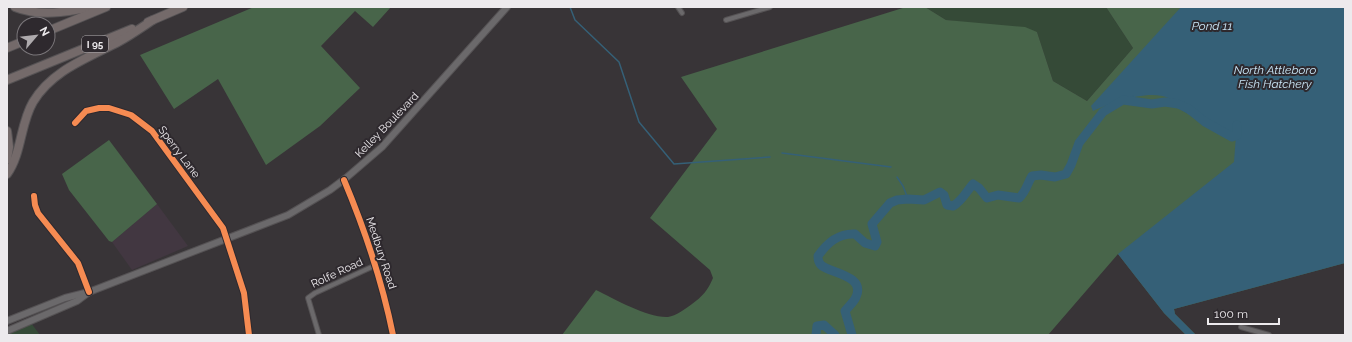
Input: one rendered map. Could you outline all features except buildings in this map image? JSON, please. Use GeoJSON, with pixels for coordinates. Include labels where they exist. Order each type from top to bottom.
{"type":"FeatureCollection","features":[{"type":"Feature","properties":{"kind":"highway"},"geometry":{"type":"LineString","coordinates":[[15,7],[31,12],[49,13],[92,7]]}},
{"type":"Feature","properties":{"kind":"highway"},"geometry":{"type":"LineString","coordinates":[[56,29],[106,7]]}},
{"type":"Feature","properties":{"kind":"highway","name":"I 95"},"geometry":{"type":"LineString","coordinates":[[7,80],[183,7]]}},
{"type":"Feature","properties":{"kind":"highway"},"geometry":{"type":"LineString","coordinates":[[7,174],[13,164],[30,109],[48,83],[62,71],[121,40],[154,20]]}},
{"type":"Feature","properties":{"kind":"highway"},"geometry":{"type":"LineString","coordinates":[[7,131],[9,144],[7,159]]}},
{"type":"Feature","properties":{"kind":"main road","name":"Kelley Boulevard"},"geometry":{"type":"LineString","coordinates":[[89,292],[228,239],[288,214],[308,204],[344,180],[382,147],[507,7]]}},
{"type":"Feature","properties":{"kind":"main road"},"geometry":{"type":"LineString","coordinates":[[7,321],[70,296],[89,292]]}},
{"type":"Feature","properties":{"kind":"main road"},"geometry":{"type":"LineString","coordinates":[[7,331],[77,301],[89,292]]}},
{"type":"Feature","properties":{"kind":"main road"},"geometry":{"type":"LineString","coordinates":[[7,317],[18,316]]}},
{"type":"Feature","properties":{"kind":"street"},"geometry":{"type":"LineString","coordinates":[[678,7],[682,13]]}},
{"type":"Feature","properties":{"kind":"street"},"geometry":{"type":"LineString","coordinates":[[726,20],[768,7]]}},
{"type":"Feature","properties":{"kind":"street","name":"Sperry Lane"},"geometry":{"type":"LineString","coordinates":[[75,123],[86,111],[99,108],[119,111],[131,115],[152,131],[219,222],[228,239],[244,293],[249,335]]}},
{"type":"Feature","properties":{"kind":"street","name":"Medbury Road"},"geometry":{"type":"LineString","coordinates":[[344,180],[383,287],[392,335]]}},
{"type":"Feature","properties":{"kind":"street"},"geometry":{"type":"LineString","coordinates":[[34,196],[38,213],[78,263],[89,292]]}},
{"type":"Feature","properties":{"kind":"street","name":"Rolfe Road"},"geometry":{"type":"LineString","coordinates":[[319,335],[308,299],[315,292],[376,265]]}},
{"type":"Feature","properties":{"kind":"street"},"geometry":{"type":"LineString","coordinates":[[1241,327],[1269,335]]}},
{"type":"Feature","properties":{"kind":"shaded area"},"geometry":{"type":"Polygon","coordinates":[[[157,204],[188,246],[132,270],[112,242],[157,204]]]}},
{"type":"Feature","properties":{"kind":"green space"},"geometry":{"type":"Polygon","coordinates":[[[254,7],[391,7],[373,27],[355,11],[321,46],[360,88],[320,126],[266,165],[218,79],[174,109],[140,55],[254,7]]]}},
{"type":"Feature","properties":{"kind":"green space"},"geometry":{"type":"Polygon","coordinates":[[[906,7],[925,7],[946,20],[1025,27],[1037,32],[1053,81],[1087,101],[1133,48],[1106,7],[1345,7],[1345,263],[1174,309],[1175,314],[1196,335],[1186,335],[1164,313],[1118,254],[1048,335],[562,335],[596,290],[641,311],[668,317],[677,314],[702,296],[713,278],[710,270],[650,218],[717,129],[681,77],[906,7]]]}},
{"type":"Feature","properties":{"kind":"green space"},"geometry":{"type":"Polygon","coordinates":[[[925,7],[1106,7],[1133,48],[1087,101],[1053,81],[1037,32],[946,20],[925,7]]]}},
{"type":"Feature","properties":{"kind":"green space"},"geometry":{"type":"Polygon","coordinates":[[[109,140],[157,204],[112,242],[109,241],[69,190],[62,174],[109,140]]]}},
{"type":"Feature","properties":{"kind":"green space"},"geometry":{"type":"Polygon","coordinates":[[[31,323],[40,335],[7,335],[7,334],[31,323]]]}},
{"type":"Feature","properties":{"kind":"water","name":"North Attleboro Fish Hatchery"},"geometry":{"type":"Polygon","coordinates":[[[1181,7],[1345,7],[1345,263],[1174,309],[1175,314],[1196,335],[1186,335],[1164,313],[1118,254],[1234,162],[1236,135],[1229,135],[1183,111],[1168,98],[1160,96],[1151,95],[1130,98],[1093,111],[1091,106],[1181,7]]]}},
{"type":"Feature","properties":{"kind":"waterway"},"geometry":{"type":"LineString","coordinates":[[570,7],[575,20],[619,62],[639,122],[674,164],[770,157]]}},
{"type":"Feature","properties":{"kind":"waterway"},"geometry":{"type":"LineString","coordinates":[[1133,96],[1133,101]]}},
{"type":"Feature","properties":{"kind":"waterway"},"geometry":{"type":"LineString","coordinates":[[852,335],[845,311],[856,297],[858,290],[856,284],[851,279],[825,268],[821,265],[818,256],[829,243],[843,235],[855,234],[865,243],[875,246],[877,242],[872,224],[890,203],[897,200],[908,199],[924,200],[940,192],[944,195],[947,205],[953,206],[961,199],[973,184],[979,188],[987,198],[998,195],[1019,198],[1025,191],[1032,176],[1041,175],[1055,177],[1066,174],[1079,143],[1103,112],[1123,100],[1152,104],[1165,102],[1178,104],[1189,109],[1205,122],[1232,137],[1237,135],[1237,125]]}},
{"type":"Feature","properties":{"kind":"waterway"},"geometry":{"type":"LineString","coordinates":[[782,153],[891,167]]}},
{"type":"Feature","properties":{"kind":"waterway"},"geometry":{"type":"LineString","coordinates":[[897,177],[903,186],[908,199]]}},
{"type":"Feature","properties":{"kind":"waterway"},"geometry":{"type":"LineString","coordinates":[[816,335],[817,326],[824,325],[835,335]]}},
{"type":"Feature","properties":{"kind":"cycle path"},"geometry":{"type":"LineString","coordinates":[[75,123],[86,111],[99,108],[109,108],[131,115],[152,131],[223,228],[244,293],[249,335]]}},
{"type":"Feature","properties":{"kind":"cycle path"},"geometry":{"type":"LineString","coordinates":[[344,180],[372,256],[384,295],[393,335]]}},
{"type":"Feature","properties":{"kind":"cycle path"},"geometry":{"type":"LineString","coordinates":[[34,196],[38,213],[78,263],[89,292]]}},
{"type":"Feature","properties":{"kind":"water label","name":"Pond 11"},"geometry":{"type":"Point","coordinates":[1212,26]}}]}
